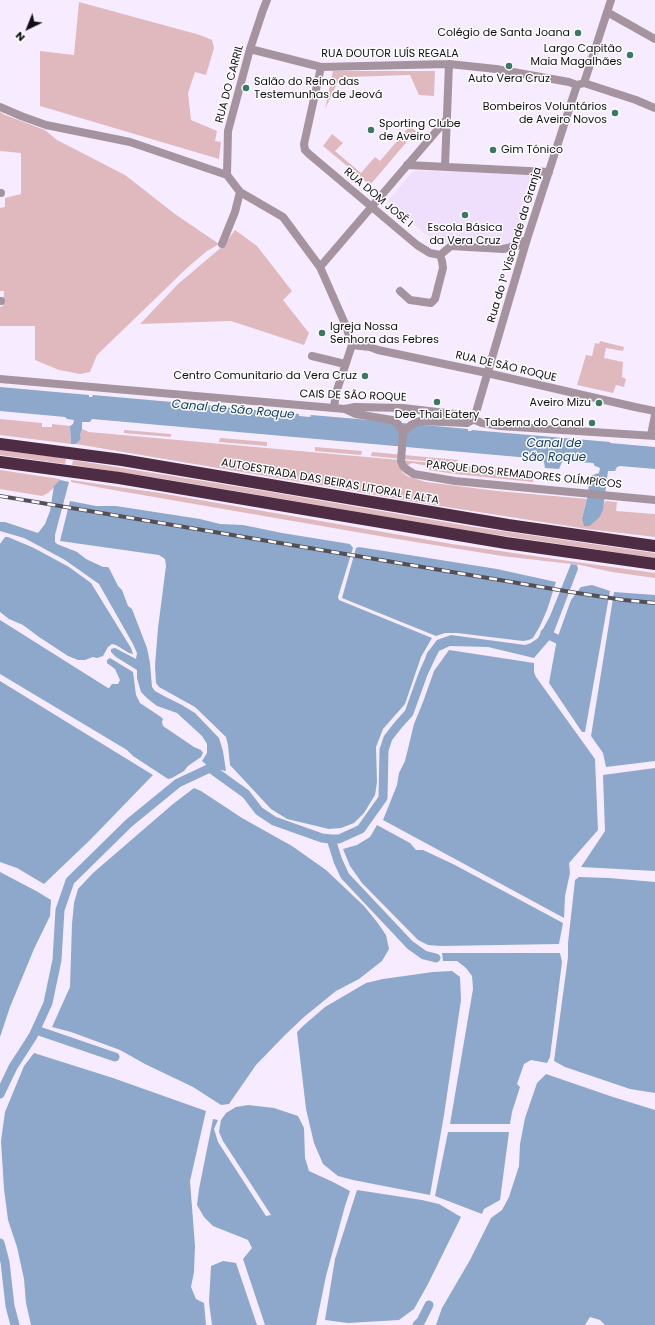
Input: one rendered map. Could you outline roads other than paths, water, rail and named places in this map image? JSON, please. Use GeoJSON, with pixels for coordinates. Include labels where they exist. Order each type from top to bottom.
{"type":"FeatureCollection","features":[{"type":"Feature","properties":{"kind":"highway","name":"AUTOESTRADA DAS BEIRAS LITORAL E ALTA"},"geometry":{"type":"LineString","coordinates":[[0,444],[122,460],[508,525],[655,546]]}},
{"type":"Feature","properties":{"kind":"highway"},"geometry":{"type":"LineString","coordinates":[[0,462],[119,478],[506,543],[655,564]]}},
{"type":"Feature","properties":{"kind":"street","name":"RUA DO CARRIL"},"geometry":{"type":"LineString","coordinates":[[227,175],[228,131],[250,49],[267,0]]}},
{"type":"Feature","properties":{"kind":"street","name":"Rua do 1º Visconde da Granja"},"geometry":{"type":"LineString","coordinates":[[474,419],[527,239],[549,172],[611,0]]}},
{"type":"Feature","properties":{"kind":"street"},"geometry":{"type":"LineString","coordinates":[[607,12],[655,38]]}},
{"type":"Feature","properties":{"kind":"street","name":"RUA DOUTOR LUÍS REGALA"},"geometry":{"type":"LineString","coordinates":[[250,49],[321,67],[449,64],[496,69],[580,84],[636,100],[655,108]]}},
{"type":"Feature","properties":{"kind":"street"},"geometry":{"type":"LineString","coordinates":[[445,166],[449,64]]}},
{"type":"Feature","properties":{"kind":"street","name":"RUA DOM JOSÉ I"},"geometry":{"type":"LineString","coordinates":[[321,67],[304,144],[305,150],[417,245],[430,252],[440,255]]}},
{"type":"Feature","properties":{"kind":"street"},"geometry":{"type":"LineString","coordinates":[[0,107],[46,125],[130,142],[227,175],[240,192],[283,217],[320,267],[346,326],[352,345],[336,393],[334,408]]}},
{"type":"Feature","properties":{"kind":"street"},"geometry":{"type":"LineString","coordinates":[[320,267],[446,120]]}},
{"type":"Feature","properties":{"kind":"street"},"geometry":{"type":"LineString","coordinates":[[407,164],[549,172]]}},
{"type":"Feature","properties":{"kind":"street"},"geometry":{"type":"LineString","coordinates":[[222,244],[235,212],[240,192]]}},
{"type":"Feature","properties":{"kind":"street"},"geometry":{"type":"LineString","coordinates":[[400,291],[410,300],[431,304],[435,299],[443,268],[440,255],[451,246],[503,249],[517,246],[527,239]]}},
{"type":"Feature","properties":{"kind":"street","name":"RUA DE SÃO ROQUE"},"geometry":{"type":"LineString","coordinates":[[352,345],[487,373],[635,408],[655,411]]}},
{"type":"Feature","properties":{"kind":"street"},"geometry":{"type":"LineString","coordinates":[[312,356],[345,364]]}},
{"type":"Feature","properties":{"kind":"street","name":"CAIS DE SÃO ROQUE"},"geometry":{"type":"LineString","coordinates":[[0,379],[345,409],[355,406],[403,408],[463,415],[482,424],[653,436]]}},
{"type":"Feature","properties":{"kind":"street"},"geometry":{"type":"LineString","coordinates":[[345,409],[356,414],[392,420],[398,424],[403,433],[411,425],[420,422],[467,423],[474,419]]}},
{"type":"Feature","properties":{"kind":"street"},"geometry":{"type":"LineString","coordinates":[[653,436],[655,414]]}},
{"type":"Feature","properties":{"kind":"street","name":"PARQUE DOS REMADORES OLÍMPICOS"},"geometry":{"type":"LineString","coordinates":[[403,433],[401,462],[409,472],[455,480],[655,500]]}},
{"type":"Feature","properties":{"kind":"water","name":"Canal de São Roque"},"geometry":{"type":"Polygon","coordinates":[[[0,387],[89,395],[89,397],[92,397],[93,395],[217,406],[217,408],[220,409],[221,407],[299,414],[299,416],[310,417],[311,415],[358,419],[468,429],[468,431],[472,430],[655,447],[655,469],[620,466],[617,467],[615,471],[608,471],[603,510],[599,518],[590,526],[584,526],[582,518],[587,499],[590,476],[599,473],[600,468],[595,466],[593,463],[565,461],[562,462],[559,469],[545,468],[544,462],[541,459],[92,419],[90,422],[82,422],[80,435],[81,439],[76,444],[71,444],[70,426],[73,424],[74,420],[67,419],[65,417],[0,411],[0,387]]]}},
{"type":"Feature","properties":{"kind":"water"},"geometry":{"type":"Polygon","coordinates":[[[60,480],[69,482],[55,535],[55,542],[77,552],[86,559],[103,567],[108,567],[118,586],[122,590],[128,606],[132,609],[147,648],[152,687],[155,691],[195,713],[219,738],[223,751],[226,771],[210,768],[202,761],[207,753],[207,744],[202,736],[177,713],[157,706],[148,699],[141,692],[137,678],[137,670],[116,657],[111,652],[111,649],[115,648],[136,659],[137,653],[99,584],[65,560],[41,547],[24,538],[0,531],[0,522],[5,522],[38,533],[45,524],[50,511],[54,486],[60,480]]]}},
{"type":"Feature","properties":{"kind":"water"},"geometry":{"type":"Polygon","coordinates":[[[70,501],[96,506],[116,506],[200,519],[220,524],[243,525],[350,544],[353,548],[338,597],[339,600],[432,638],[421,657],[405,704],[383,729],[376,747],[377,782],[375,795],[364,813],[354,823],[341,828],[329,829],[287,819],[271,809],[230,765],[226,737],[195,707],[159,687],[156,683],[155,666],[166,566],[165,559],[159,555],[60,541],[70,501]]]}},
{"type":"Feature","properties":{"kind":"water"},"geometry":{"type":"Polygon","coordinates":[[[5,537],[34,548],[69,567],[91,583],[131,648],[133,654],[112,644],[108,647],[103,656],[78,660],[68,656],[23,625],[9,619],[0,612],[0,544],[5,537]]]}},
{"type":"Feature","properties":{"kind":"water"},"geometry":{"type":"Polygon","coordinates":[[[359,547],[497,569],[556,582],[540,626],[533,638],[529,640],[523,641],[457,633],[445,633],[436,636],[342,598],[356,548],[359,547]]]}},
{"type":"Feature","properties":{"kind":"water"},"geometry":{"type":"Polygon","coordinates":[[[571,564],[577,565],[578,569],[552,637],[534,658],[488,647],[450,646],[439,651],[427,675],[420,673],[427,653],[437,640],[451,635],[525,645],[538,638],[550,616],[571,564]]]}},
{"type":"Feature","properties":{"kind":"water"},"geometry":{"type":"Polygon","coordinates":[[[592,585],[610,591],[585,732],[582,732],[549,683],[557,639],[571,600],[581,587],[592,585]]]}},
{"type":"Feature","properties":{"kind":"water"},"geometry":{"type":"Polygon","coordinates":[[[614,592],[655,595],[655,761],[606,767],[603,753],[591,736],[614,592]]]}},
{"type":"Feature","properties":{"kind":"water"},"geometry":{"type":"Polygon","coordinates":[[[0,620],[108,688],[112,684],[118,684],[120,680],[115,669],[107,663],[107,660],[110,658],[133,672],[136,695],[140,703],[163,719],[163,726],[194,747],[201,750],[203,753],[201,757],[188,766],[184,771],[168,779],[133,756],[127,750],[0,674],[0,620]]]}},
{"type":"Feature","properties":{"kind":"water"},"geometry":{"type":"Polygon","coordinates":[[[449,650],[534,663],[534,672],[536,677],[595,759],[598,830],[569,863],[570,873],[565,896],[564,918],[383,820],[397,785],[399,773],[405,761],[414,724],[434,671],[449,650]]]}},
{"type":"Feature","properties":{"kind":"water"},"geometry":{"type":"Polygon","coordinates":[[[0,681],[153,775],[90,840],[44,884],[17,868],[0,862],[0,681]]]}},
{"type":"Feature","properties":{"kind":"water"},"geometry":{"type":"Polygon","coordinates":[[[655,768],[655,871],[581,867],[605,831],[603,775],[655,768]]]}},
{"type":"Feature","properties":{"kind":"water"},"geometry":{"type":"Polygon","coordinates":[[[194,788],[242,818],[292,846],[326,870],[364,906],[377,922],[386,935],[389,949],[382,961],[359,979],[336,991],[304,1017],[256,1065],[229,1104],[221,1105],[193,1087],[120,1050],[71,1032],[52,1027],[70,987],[72,924],[74,903],[78,889],[93,873],[173,804],[194,788]]]}},
{"type":"Feature","properties":{"kind":"water"},"geometry":{"type":"Polygon","coordinates":[[[377,825],[410,843],[416,850],[423,850],[453,864],[563,923],[559,944],[441,946],[428,945],[418,940],[362,883],[350,866],[343,849],[357,845],[370,837],[377,825]]]}},
{"type":"Feature","properties":{"kind":"water"},"geometry":{"type":"Polygon","coordinates":[[[0,872],[51,900],[50,916],[34,949],[10,1007],[0,1037],[0,872]]]}},
{"type":"Feature","properties":{"kind":"water"},"geometry":{"type":"Polygon","coordinates":[[[579,877],[655,882],[655,1093],[630,1089],[565,1067],[554,1061],[568,957],[568,943],[575,880],[579,877]]]}},
{"type":"Feature","properties":{"kind":"water"},"geometry":{"type":"Polygon","coordinates":[[[442,953],[560,953],[562,962],[550,1057],[547,1063],[531,1060],[524,1064],[517,1084],[520,1087],[512,1112],[510,1124],[450,1124],[473,989],[472,976],[466,968],[457,961],[443,961],[442,953]]]}},
{"type":"Feature","properties":{"kind":"water"},"geometry":{"type":"Polygon","coordinates":[[[452,971],[460,977],[461,1000],[444,1115],[430,1195],[338,1176],[323,1164],[314,1143],[306,1109],[297,1032],[325,1007],[366,983],[433,972],[452,971]]]}},
{"type":"Feature","properties":{"kind":"water"},"geometry":{"type":"Polygon","coordinates":[[[34,1053],[113,1078],[206,1111],[190,1181],[195,1246],[194,1272],[191,1287],[196,1299],[204,1303],[206,1325],[31,1325],[26,1303],[24,1279],[17,1247],[8,1220],[4,1189],[1,1141],[5,1112],[24,1066],[34,1053]]]}},
{"type":"Feature","properties":{"kind":"water"},"geometry":{"type":"Polygon","coordinates":[[[546,1074],[655,1110],[655,1325],[605,1325],[600,1320],[590,1317],[585,1325],[436,1325],[442,1308],[470,1260],[491,1218],[502,1210],[509,1197],[519,1166],[520,1144],[525,1118],[537,1083],[546,1074]]]}},
{"type":"Feature","properties":{"kind":"water"},"geometry":{"type":"Polygon","coordinates":[[[248,1105],[274,1108],[298,1116],[304,1128],[305,1158],[309,1171],[350,1191],[326,1276],[316,1325],[265,1325],[243,1259],[252,1248],[248,1240],[213,1226],[204,1217],[197,1205],[213,1119],[218,1120],[214,1129],[218,1142],[266,1216],[271,1215],[223,1141],[219,1132],[221,1120],[226,1113],[236,1107],[248,1105]]]}},
{"type":"Feature","properties":{"kind":"water"},"geometry":{"type":"Polygon","coordinates":[[[448,1132],[509,1132],[500,1200],[484,1209],[482,1214],[435,1196],[448,1132]]]}},
{"type":"Feature","properties":{"kind":"water"},"geometry":{"type":"Polygon","coordinates":[[[357,1190],[439,1204],[461,1217],[414,1309],[399,1320],[348,1323],[325,1320],[335,1259],[357,1190]]]}},
{"type":"Feature","properties":{"kind":"water"},"geometry":{"type":"Polygon","coordinates":[[[223,1261],[236,1263],[257,1325],[212,1325],[209,1302],[211,1266],[223,1261]]]}},
{"type":"Feature","properties":{"kind":"waterway"},"geometry":{"type":"LineString","coordinates":[[545,633],[557,639]]}},
{"type":"Feature","properties":{"kind":"waterway"},"geometry":{"type":"LineString","coordinates":[[210,768],[246,794],[259,811],[274,821],[322,838],[331,839],[339,839],[361,829],[383,798],[384,750],[388,738],[409,713],[428,663]]}},
{"type":"Feature","properties":{"kind":"waterway"},"geometry":{"type":"LineString","coordinates":[[0,1094],[13,1067],[33,1036],[48,1003],[57,960],[60,910],[70,881],[129,823],[178,783],[210,768],[213,756]]}},
{"type":"Feature","properties":{"kind":"waterway"},"geometry":{"type":"LineString","coordinates":[[331,839],[338,861],[345,876],[410,945],[424,955],[436,958]]}},
{"type":"Feature","properties":{"kind":"waterway"},"geometry":{"type":"LineString","coordinates":[[36,1030],[115,1057]]}},
{"type":"Feature","properties":{"kind":"waterway"},"geometry":{"type":"LineString","coordinates":[[0,1243],[5,1262],[10,1306],[15,1325]]}},
{"type":"Feature","properties":{"kind":"waterway"},"geometry":{"type":"LineString","coordinates":[[417,1325],[421,1321],[429,1305]]}},
{"type":"Feature","properties":{"kind":"railway"},"geometry":{"type":"LineString","coordinates":[[0,496],[577,593],[655,603]]}},
{"type":"Feature","properties":{"kind":"place","name":"Colégio de Santa Joana"},"geometry":{"type":"Point","coordinates":[578,33]}},
{"type":"Feature","properties":{"kind":"place","name":"Largo Capitão Maia Magalhães"},"geometry":{"type":"Point","coordinates":[630,55]}},
{"type":"Feature","properties":{"kind":"place","name":"Auto Vera Cruz"},"geometry":{"type":"Point","coordinates":[509,66]}},
{"type":"Feature","properties":{"kind":"place","name":"Salão do Reino das Testemunhas de Jeová"},"geometry":{"type":"Point","coordinates":[246,88]}},
{"type":"Feature","properties":{"kind":"place","name":"Bombeiros Voluntários de Aveiro Novos"},"geometry":{"type":"Point","coordinates":[615,113]}},
{"type":"Feature","properties":{"kind":"place","name":"Sporting Clube de Aveiro"},"geometry":{"type":"Point","coordinates":[371,130]}},
{"type":"Feature","properties":{"kind":"place","name":"Gim Tónico"},"geometry":{"type":"Point","coordinates":[493,150]}},
{"type":"Feature","properties":{"kind":"place","name":"Escola Básica da Vera Cruz"},"geometry":{"type":"Point","coordinates":[465,215]}},
{"type":"Feature","properties":{"kind":"place","name":"Igreja Nossa Senhora das Febres"},"geometry":{"type":"Point","coordinates":[322,333]}},
{"type":"Feature","properties":{"kind":"place","name":"Centro Comunitario da Vera Cruz"},"geometry":{"type":"Point","coordinates":[365,376]}},
{"type":"Feature","properties":{"kind":"place","name":"Dee Thai Eatery"},"geometry":{"type":"Point","coordinates":[437,402]}},
{"type":"Feature","properties":{"kind":"place","name":"Aveiro Mizu"},"geometry":{"type":"Point","coordinates":[599,403]}},
{"type":"Feature","properties":{"kind":"place","name":"Taberna do Canal"},"geometry":{"type":"Point","coordinates":[592,423]}}]}
